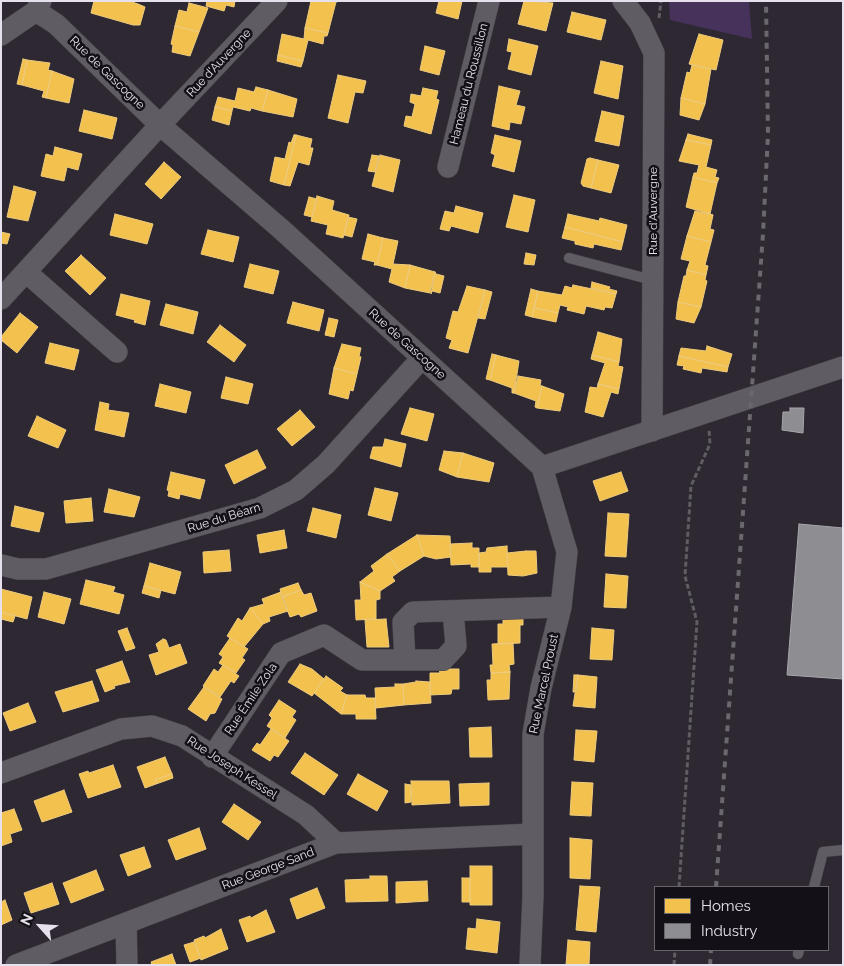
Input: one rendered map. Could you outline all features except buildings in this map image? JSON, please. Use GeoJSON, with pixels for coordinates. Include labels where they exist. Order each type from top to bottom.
{"type":"FeatureCollection","features":[{"type":"Feature","properties":{"kind":"street","name":"Rue d'Auvergne"},"geometry":{"type":"LineString","coordinates":[[160,125],[277,1]]}},
{"type":"Feature","properties":{"kind":"street","name":"Hameau du Roussillon"},"geometry":{"type":"LineString","coordinates":[[448,167],[490,1]]}},
{"type":"Feature","properties":{"kind":"street","name":"Rue d'Auvergne"},"geometry":{"type":"LineString","coordinates":[[622,1],[640,24],[654,53],[652,431]]}},
{"type":"Feature","properties":{"kind":"street","name":"Rue de Gascogne"},"geometry":{"type":"LineString","coordinates":[[39,6],[160,125],[281,229],[542,467]]}},
{"type":"Feature","properties":{"kind":"street"},"geometry":{"type":"LineString","coordinates":[[1,35],[39,6]]}},
{"type":"Feature","properties":{"kind":"street"},"geometry":{"type":"LineString","coordinates":[[1,299],[160,125]]}},
{"type":"Feature","properties":{"kind":"street"},"geometry":{"type":"LineString","coordinates":[[26,272],[117,352]]}},
{"type":"Feature","properties":{"kind":"street","name":"Rue du Béarn"},"geometry":{"type":"LineString","coordinates":[[1,565],[18,569],[46,569],[260,508],[296,490],[326,464],[422,358]]}},
{"type":"Feature","properties":{"kind":"street"},"geometry":{"type":"LineString","coordinates":[[542,467],[843,367]]}},
{"type":"Feature","properties":{"kind":"street","name":"Rue Marcel Proust"},"geometry":{"type":"LineString","coordinates":[[530,965],[533,905],[533,734],[541,688],[561,607],[567,552],[542,467]]}},
{"type":"Feature","properties":{"kind":"street"},"geometry":{"type":"LineString","coordinates":[[405,660],[403,622],[413,612],[561,607]]}},
{"type":"Feature","properties":{"kind":"street","name":"Rue Émile Zola"},"geometry":{"type":"LineString","coordinates":[[212,757],[281,653],[324,635],[362,660],[442,660],[456,646],[453,611]]}},
{"type":"Feature","properties":{"kind":"street","name":"Rue Joseph Kessel"},"geometry":{"type":"LineString","coordinates":[[1,773],[121,729],[152,726],[182,736],[212,757],[306,815],[336,843]]}},
{"type":"Feature","properties":{"kind":"street","name":"Rue George Sand"},"geometry":{"type":"LineString","coordinates":[[16,965],[336,843],[533,834]]}},
{"type":"Feature","properties":{"kind":"street"},"geometry":{"type":"LineString","coordinates":[[126,923],[126,965]]}},
{"type":"Feature","properties":{"kind":"lane"},"geometry":{"type":"LineString","coordinates":[[569,258],[652,280]]}},
{"type":"Feature","properties":{"kind":"lane"},"geometry":{"type":"LineString","coordinates":[[814,886],[823,852],[843,850]]}},
{"type":"Feature","properties":{"kind":"path"},"geometry":{"type":"LineString","coordinates":[[679,886],[698,622],[684,576],[691,486],[710,444],[707,412]]}},
{"type":"Feature","properties":{"kind":"path"},"geometry":{"type":"LineString","coordinates":[[674,965],[675,951]]}},
{"type":"Feature","properties":{"kind":"shaded area"},"geometry":{"type":"Polygon","coordinates":[[[669,1],[749,1],[752,39],[670,20],[669,1]]]}},
{"type":"Feature","properties":{"kind":"railway"},"geometry":{"type":"LineString","coordinates":[[716,886],[763,234],[768,134],[766,1]]}},
{"type":"Feature","properties":{"kind":"railway"},"geometry":{"type":"LineString","coordinates":[[710,965],[711,951]]}}]}
